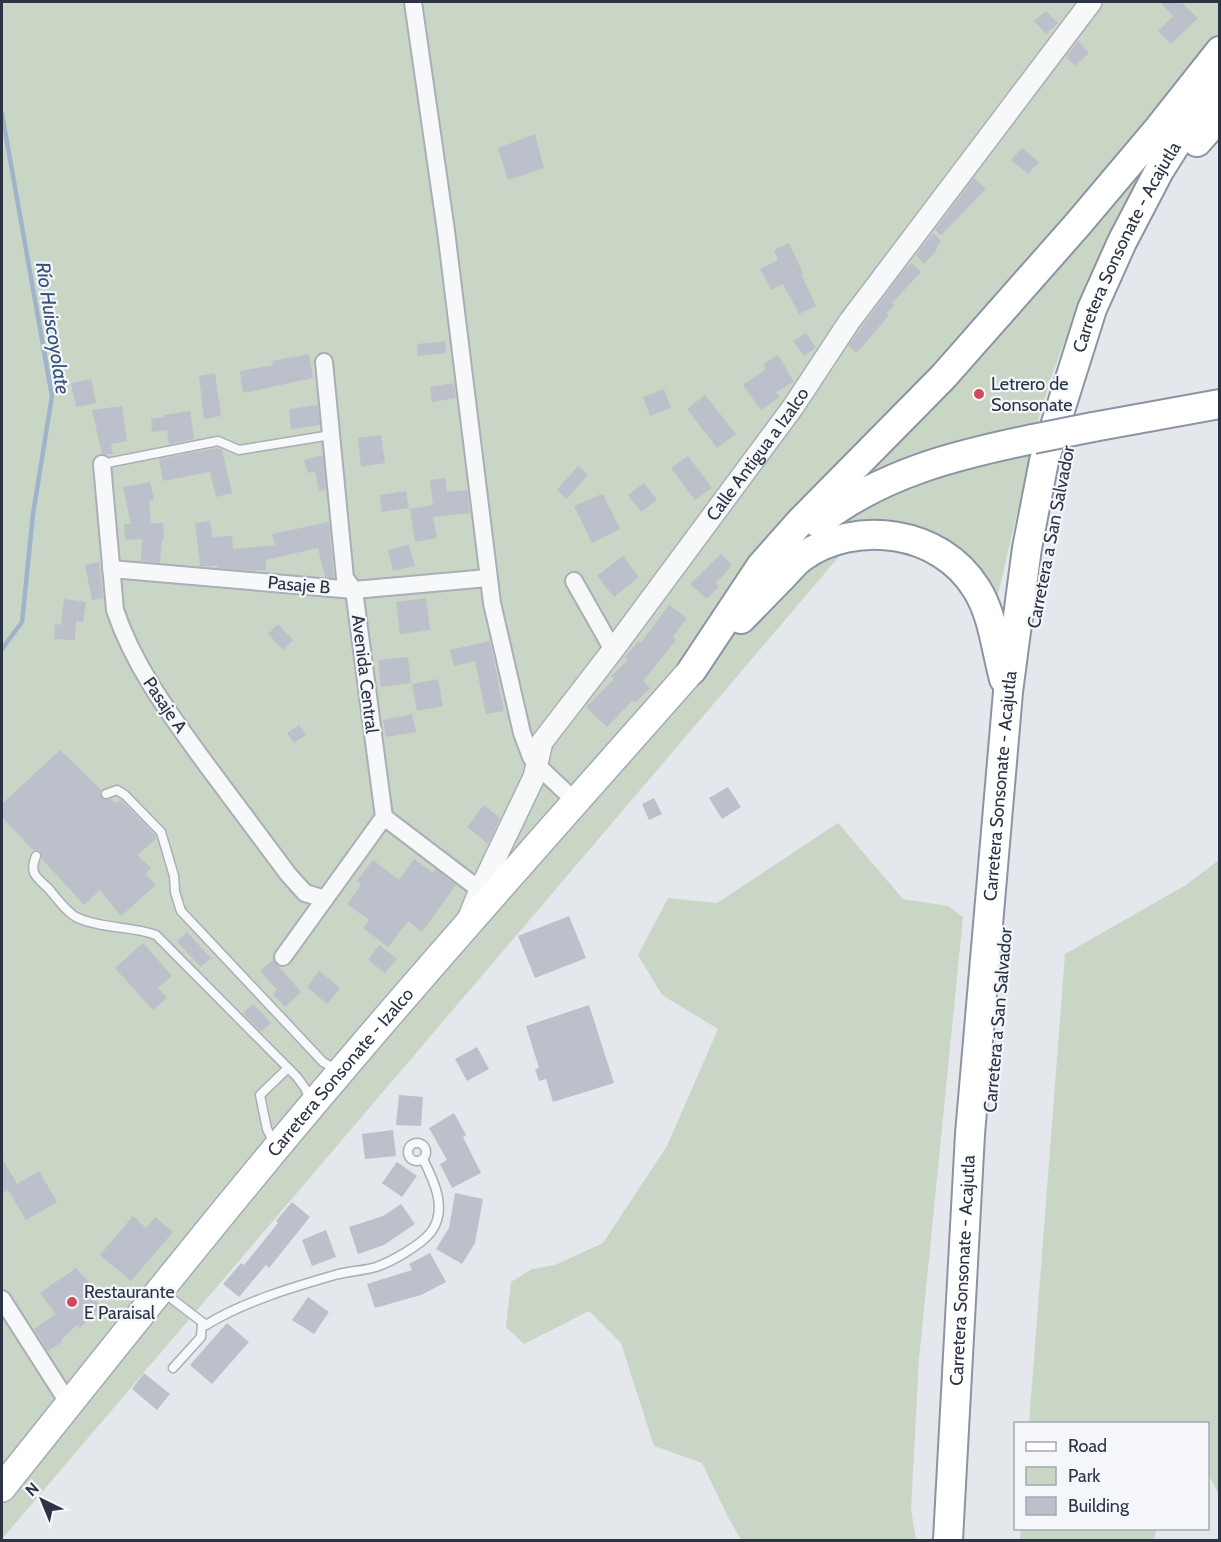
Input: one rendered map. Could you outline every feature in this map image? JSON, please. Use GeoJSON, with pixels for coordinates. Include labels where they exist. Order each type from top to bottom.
{"type":"FeatureCollection","features":[{"type":"Feature","properties":{"kind":"highway"},"geometry":{"type":"LineString","coordinates":[[692,670],[761,566],[800,522],[943,377],[1078,224],[1220,51]]}},
{"type":"Feature","properties":{"kind":"highway","name":"Carretera Sonsonate - Acajutla"},"geometry":{"type":"LineString","coordinates":[[948,1540],[970,1134],[1008,692],[1027,548],[1044,461],[1092,309],[1122,242],[1158,171],[1220,74]]}},
{"type":"Feature","properties":{"kind":"highway","name":"Carretera a San Salvador"},"geometry":{"type":"LineString","coordinates":[[964,1540],[963,1490],[986,1157],[1030,648],[1047,538],[1066,450],[1106,325],[1154,220],[1220,104]]}},
{"type":"Feature","properties":{"kind":"highway"},"geometry":{"type":"LineString","coordinates":[[1197,142],[1220,116]]}},
{"type":"Feature","properties":{"kind":"highway"},"geometry":{"type":"LineString","coordinates":[[692,670],[794,544],[829,514],[882,483],[955,456],[1093,427],[1220,404]]}},
{"type":"Feature","properties":{"kind":"highway"},"geometry":{"type":"LineString","coordinates":[[692,670],[801,557],[837,539],[881,533],[918,543],[936,551],[966,574],[987,611],[1008,692]]}},
{"type":"Feature","properties":{"kind":"main road","name":"Carretera Sonsonate - Izalco"},"geometry":{"type":"LineString","coordinates":[[2,1488],[160,1290],[340,1072],[692,670]]}},
{"type":"Feature","properties":{"kind":"street"},"geometry":{"type":"LineString","coordinates":[[413,2],[447,231],[492,603],[522,733],[531,758],[576,802]]}},
{"type":"Feature","properties":{"kind":"street","name":"Calle Antigua a Izalco"},"geometry":{"type":"LineString","coordinates":[[465,927],[538,766],[539,751],[543,742],[793,407],[849,322],[1090,2]]}},
{"type":"Feature","properties":{"kind":"street","name":"Avenida Central"},"geometry":{"type":"LineString","coordinates":[[324,362],[345,578],[354,590],[384,817]]}},
{"type":"Feature","properties":{"kind":"street","name":"Pasaje A"},"geometry":{"type":"LineString","coordinates":[[102,464],[115,610],[120,626],[147,679],[165,707],[298,886],[305,893],[325,899]]}},
{"type":"Feature","properties":{"kind":"street","name":"Pasaje B"},"geometry":{"type":"LineString","coordinates":[[111,569],[354,590],[488,578]]}},
{"type":"Feature","properties":{"kind":"street"},"geometry":{"type":"LineString","coordinates":[[574,581],[613,651]]}},
{"type":"Feature","properties":{"kind":"street"},"geometry":{"type":"LineString","coordinates":[[283,957],[384,817],[480,890]]}},
{"type":"Feature","properties":{"kind":"street"},"geometry":{"type":"LineString","coordinates":[[2,1299],[69,1404]]}},
{"type":"Feature","properties":{"kind":"lane"},"geometry":{"type":"LineString","coordinates":[[102,464],[218,441],[239,450],[331,435]]}},
{"type":"Feature","properties":{"kind":"lane"},"geometry":{"type":"LineString","coordinates":[[106,794],[117,790],[125,795],[160,832],[174,876],[175,892],[181,911],[323,1062],[340,1072]]}},
{"type":"Feature","properties":{"kind":"lane"},"geometry":{"type":"LineString","coordinates":[[36,856],[32,866],[35,875],[76,917],[123,929],[142,930],[156,935],[288,1068],[305,1088],[313,1105]]}},
{"type":"Feature","properties":{"kind":"lane"},"geometry":{"type":"LineString","coordinates":[[277,1148],[267,1129],[260,1095],[288,1068]]}},
{"type":"Feature","properties":{"kind":"lane"},"geometry":{"type":"LineString","coordinates":[[160,1290],[206,1325],[221,1316],[316,1281],[338,1274],[376,1267],[416,1245],[431,1232],[438,1215],[438,1194],[423,1159]]}},
{"type":"Feature","properties":{"kind":"lane"},"geometry":{"type":"LineString","coordinates":[[173,1368],[201,1337],[202,1323]]}},
{"type":"Feature","properties":{"kind":"green space"},"geometry":{"type":"Polygon","coordinates":[[[2,2],[1219,2],[1219,110],[1108,241],[1078,306],[1051,378],[1036,427],[914,484],[1032,449],[997,599],[866,525],[2,1539],[2,2]]]}},
{"type":"Feature","properties":{"kind":"green space"},"geometry":{"type":"Polygon","coordinates":[[[838,823],[903,899],[948,906],[963,917],[919,1359],[911,1509],[916,1540],[741,1540],[702,1463],[654,1446],[621,1343],[589,1311],[524,1344],[506,1327],[511,1282],[532,1269],[555,1265],[603,1243],[667,1146],[718,1029],[662,995],[638,955],[668,898],[717,903],[838,823]]]}},
{"type":"Feature","properties":{"kind":"green space"},"geometry":{"type":"Polygon","coordinates":[[[1219,860],[1219,1494],[1209,1476],[1209,1422],[1029,1422],[1065,954],[1186,885],[1219,860]]]}},
{"type":"Feature","properties":{"kind":"green space"},"geometry":{"type":"Polygon","coordinates":[[[1021,1530],[1156,1530],[1154,1540],[1020,1540],[1021,1530]]]}},
{"type":"Feature","properties":{"kind":"building"},"geometry":{"type":"Polygon","coordinates":[[[1160,2],[1181,2],[1198,18],[1171,44],[1158,31],[1173,16],[1160,2]]]}},
{"type":"Feature","properties":{"kind":"building"},"geometry":{"type":"Polygon","coordinates":[[[1046,11],[1058,23],[1046,34],[1034,21],[1046,11]]]}},
{"type":"Feature","properties":{"kind":"building"},"geometry":{"type":"Polygon","coordinates":[[[1078,41],[1089,53],[1075,66],[1066,57],[1078,41]]]}},
{"type":"Feature","properties":{"kind":"building"},"geometry":{"type":"Polygon","coordinates":[[[535,134],[544,168],[508,180],[498,148],[535,134]]]}},
{"type":"Feature","properties":{"kind":"building"},"geometry":{"type":"Polygon","coordinates":[[[1022,148],[1039,162],[1028,174],[1011,160],[1022,148]]]}},
{"type":"Feature","properties":{"kind":"building"},"geometry":{"type":"Polygon","coordinates":[[[974,178],[986,189],[941,235],[935,230],[974,178]]]}},
{"type":"Feature","properties":{"kind":"building"},"geometry":{"type":"Polygon","coordinates":[[[933,233],[941,241],[937,250],[924,264],[916,255],[933,233]]]}},
{"type":"Feature","properties":{"kind":"building"},"geometry":{"type":"Polygon","coordinates":[[[789,243],[816,306],[799,314],[783,284],[771,290],[760,269],[778,260],[774,250],[789,243]]]}},
{"type":"Feature","properties":{"kind":"building"},"geometry":{"type":"Polygon","coordinates":[[[912,263],[921,272],[892,303],[894,306],[886,313],[889,315],[857,353],[848,346],[903,271],[912,263]]]}},
{"type":"Feature","properties":{"kind":"building"},"geometry":{"type":"Polygon","coordinates":[[[806,333],[816,348],[804,356],[793,341],[806,333]]]}},
{"type":"Feature","properties":{"kind":"building"},"geometry":{"type":"Polygon","coordinates":[[[445,341],[446,353],[418,356],[417,344],[445,341]]]}},
{"type":"Feature","properties":{"kind":"building"},"geometry":{"type":"Polygon","coordinates":[[[309,354],[313,378],[243,393],[240,371],[273,365],[272,361],[309,354]]]}},
{"type":"Feature","properties":{"kind":"building"},"geometry":{"type":"Polygon","coordinates":[[[778,355],[794,382],[776,392],[780,397],[761,410],[743,385],[766,369],[763,364],[778,355]]]}},
{"type":"Feature","properties":{"kind":"building"},"geometry":{"type":"Polygon","coordinates":[[[215,373],[221,416],[204,419],[199,376],[215,373]]]}},
{"type":"Feature","properties":{"kind":"building"},"geometry":{"type":"Polygon","coordinates":[[[91,379],[96,403],[76,407],[71,383],[91,379]]]}},
{"type":"Feature","properties":{"kind":"building"},"geometry":{"type":"Polygon","coordinates":[[[454,383],[456,398],[432,402],[430,387],[454,383]]]}},
{"type":"Feature","properties":{"kind":"building"},"geometry":{"type":"Polygon","coordinates":[[[664,389],[671,408],[650,416],[643,397],[664,389]]]}},
{"type":"Feature","properties":{"kind":"building"},"geometry":{"type":"Polygon","coordinates":[[[705,395],[736,434],[717,448],[687,409],[705,395]]]}},
{"type":"Feature","properties":{"kind":"building"},"geometry":{"type":"Polygon","coordinates":[[[318,405],[320,425],[291,429],[289,409],[318,405]]]}},
{"type":"Feature","properties":{"kind":"building"},"geometry":{"type":"Polygon","coordinates":[[[122,406],[127,441],[111,444],[113,454],[102,454],[92,410],[122,406]]]}},
{"type":"Feature","properties":{"kind":"building"},"geometry":{"type":"Polygon","coordinates":[[[190,411],[194,439],[169,444],[167,430],[152,432],[151,419],[190,411]]]}},
{"type":"Feature","properties":{"kind":"building"},"geometry":{"type":"Polygon","coordinates":[[[381,435],[385,463],[361,467],[358,438],[381,435]]]}},
{"type":"Feature","properties":{"kind":"building"},"geometry":{"type":"Polygon","coordinates":[[[217,448],[222,450],[232,493],[216,497],[210,472],[163,481],[159,459],[217,448]]]}},
{"type":"Feature","properties":{"kind":"building"},"geometry":{"type":"Polygon","coordinates":[[[323,455],[326,490],[319,491],[315,471],[308,473],[304,460],[323,455]]]}},
{"type":"Feature","properties":{"kind":"building"},"geometry":{"type":"Polygon","coordinates":[[[688,456],[712,488],[695,500],[671,468],[688,456]]]}},
{"type":"Feature","properties":{"kind":"building"},"geometry":{"type":"Polygon","coordinates":[[[578,466],[588,475],[567,499],[557,490],[578,466]]]}},
{"type":"Feature","properties":{"kind":"building"},"geometry":{"type":"Polygon","coordinates":[[[445,478],[447,492],[467,490],[470,513],[433,517],[437,538],[415,542],[410,509],[433,505],[430,480],[445,478]]]}},
{"type":"Feature","properties":{"kind":"building"},"geometry":{"type":"Polygon","coordinates":[[[150,482],[154,500],[149,501],[151,523],[163,523],[164,539],[162,539],[160,563],[141,561],[142,539],[125,540],[124,524],[131,524],[123,487],[150,482]]]}},
{"type":"Feature","properties":{"kind":"building"},"geometry":{"type":"Polygon","coordinates":[[[644,483],[657,500],[641,512],[628,495],[644,483]]]}},
{"type":"Feature","properties":{"kind":"building"},"geometry":{"type":"Polygon","coordinates":[[[406,491],[409,508],[382,512],[380,495],[406,491]]]}},
{"type":"Feature","properties":{"kind":"building"},"geometry":{"type":"Polygon","coordinates":[[[603,495],[620,529],[592,543],[574,506],[603,495]]]}},
{"type":"Feature","properties":{"kind":"building"},"geometry":{"type":"Polygon","coordinates":[[[210,521],[212,537],[232,536],[233,549],[275,545],[272,534],[329,522],[334,578],[325,577],[318,548],[266,560],[266,570],[252,571],[200,566],[195,523],[210,521]]]}},
{"type":"Feature","properties":{"kind":"building"},"geometry":{"type":"Polygon","coordinates":[[[409,545],[415,566],[393,571],[388,550],[409,545]]]}},
{"type":"Feature","properties":{"kind":"building"},"geometry":{"type":"Polygon","coordinates":[[[721,554],[732,565],[716,583],[719,586],[707,599],[690,584],[721,554]]]}},
{"type":"Feature","properties":{"kind":"building"},"geometry":{"type":"Polygon","coordinates":[[[623,556],[639,577],[614,597],[597,576],[623,556]]]}},
{"type":"Feature","properties":{"kind":"building"},"geometry":{"type":"Polygon","coordinates":[[[99,562],[103,598],[92,600],[85,565],[99,562]]]}},
{"type":"Feature","properties":{"kind":"building"},"geometry":{"type":"Polygon","coordinates":[[[426,598],[430,630],[400,634],[396,602],[426,598]]]}},
{"type":"Feature","properties":{"kind":"building"},"geometry":{"type":"Polygon","coordinates":[[[64,599],[86,602],[83,622],[76,621],[75,640],[54,639],[55,624],[61,625],[64,599]]]}},
{"type":"Feature","properties":{"kind":"building"},"geometry":{"type":"Polygon","coordinates":[[[669,605],[687,618],[673,637],[676,640],[643,681],[650,688],[636,702],[633,700],[607,727],[586,707],[614,679],[611,676],[628,660],[625,657],[639,641],[641,643],[669,605]]]}},
{"type":"Feature","properties":{"kind":"building"},"geometry":{"type":"Polygon","coordinates":[[[278,624],[293,640],[283,650],[268,634],[278,624]]]}},
{"type":"Feature","properties":{"kind":"building"},"geometry":{"type":"Polygon","coordinates":[[[490,641],[504,711],[486,714],[475,661],[454,666],[450,650],[490,641]]]}},
{"type":"Feature","properties":{"kind":"building"},"geometry":{"type":"Polygon","coordinates":[[[408,657],[411,683],[381,687],[378,660],[408,657]]]}},
{"type":"Feature","properties":{"kind":"building"},"geometry":{"type":"Polygon","coordinates":[[[438,679],[443,706],[417,711],[412,684],[438,679]]]}},
{"type":"Feature","properties":{"kind":"building"},"geometry":{"type":"Polygon","coordinates":[[[412,714],[416,732],[386,737],[383,720],[412,714]]]}},
{"type":"Feature","properties":{"kind":"building"},"geometry":{"type":"Polygon","coordinates":[[[299,725],[306,735],[294,743],[287,733],[299,725]]]}},
{"type":"Feature","properties":{"kind":"building"},"geometry":{"type":"Polygon","coordinates":[[[60,750],[101,790],[102,798],[111,799],[115,803],[121,800],[155,835],[156,839],[137,855],[151,868],[146,874],[156,885],[121,916],[100,890],[84,905],[42,859],[40,851],[33,850],[2,817],[2,804],[60,750]]]}},
{"type":"Feature","properties":{"kind":"building"},"geometry":{"type":"Polygon","coordinates":[[[728,787],[741,807],[722,819],[709,798],[728,787]]]}},
{"type":"Feature","properties":{"kind":"building"},"geometry":{"type":"Polygon","coordinates":[[[654,798],[662,814],[649,820],[642,804],[654,798]]]}},
{"type":"Feature","properties":{"kind":"building"},"geometry":{"type":"Polygon","coordinates":[[[484,805],[500,818],[488,844],[467,827],[484,805]]]}},
{"type":"Feature","properties":{"kind":"building"},"geometry":{"type":"Polygon","coordinates":[[[414,859],[433,873],[436,869],[456,885],[422,932],[408,921],[388,947],[363,928],[369,920],[347,904],[361,885],[357,881],[373,860],[399,880],[414,859]]]}},
{"type":"Feature","properties":{"kind":"building"},"geometry":{"type":"Polygon","coordinates":[[[569,916],[586,958],[535,978],[518,936],[569,916]]]}},
{"type":"Feature","properties":{"kind":"building"},"geometry":{"type":"Polygon","coordinates":[[[187,932],[211,958],[201,967],[177,942],[187,932]]]}},
{"type":"Feature","properties":{"kind":"building"},"geometry":{"type":"Polygon","coordinates":[[[143,943],[172,976],[158,988],[167,998],[153,1010],[115,968],[143,943]]]}},
{"type":"Feature","properties":{"kind":"building"},"geometry":{"type":"Polygon","coordinates":[[[379,945],[397,959],[385,973],[368,960],[379,945]]]}},
{"type":"Feature","properties":{"kind":"building"},"geometry":{"type":"Polygon","coordinates":[[[273,960],[301,992],[285,1007],[273,994],[277,990],[260,971],[273,960]]]}},
{"type":"Feature","properties":{"kind":"building"},"geometry":{"type":"Polygon","coordinates":[[[319,971],[340,988],[327,1004],[307,987],[319,971]]]}},
{"type":"Feature","properties":{"kind":"building"},"geometry":{"type":"Polygon","coordinates":[[[253,1004],[271,1023],[261,1032],[243,1013],[253,1004]]]}},
{"type":"Feature","properties":{"kind":"building"},"geometry":{"type":"Polygon","coordinates":[[[589,1005],[614,1083],[553,1102],[546,1079],[539,1081],[535,1069],[539,1068],[526,1026],[589,1005]]]}},
{"type":"Feature","properties":{"kind":"building"},"geometry":{"type":"Polygon","coordinates":[[[477,1047],[489,1069],[467,1081],[455,1059],[477,1047]]]}},
{"type":"Feature","properties":{"kind":"building"},"geometry":{"type":"Polygon","coordinates":[[[399,1095],[423,1097],[421,1126],[396,1125],[399,1095]]]}},
{"type":"Feature","properties":{"kind":"building"},"geometry":{"type":"Polygon","coordinates":[[[454,1113],[466,1135],[463,1137],[481,1173],[452,1188],[440,1164],[447,1160],[429,1128],[454,1113]]]}},
{"type":"Feature","properties":{"kind":"building"},"geometry":{"type":"Polygon","coordinates":[[[393,1130],[396,1156],[365,1159],[362,1134],[393,1130]]]}},
{"type":"Feature","properties":{"kind":"building"},"geometry":{"type":"Polygon","coordinates":[[[2,1158],[17,1184],[39,1171],[57,1202],[26,1220],[8,1190],[2,1194],[2,1158]]]}},
{"type":"Feature","properties":{"kind":"building"},"geometry":{"type":"Polygon","coordinates":[[[397,1162],[417,1176],[402,1197],[382,1183],[397,1162]]]}},
{"type":"Feature","properties":{"kind":"building"},"geometry":{"type":"Polygon","coordinates":[[[455,1193],[483,1199],[475,1243],[462,1264],[436,1249],[449,1228],[455,1193]]]}},
{"type":"Feature","properties":{"kind":"building"},"geometry":{"type":"Polygon","coordinates":[[[292,1202],[310,1217],[269,1268],[266,1265],[239,1297],[223,1284],[241,1263],[244,1265],[292,1202]]]}},
{"type":"Feature","properties":{"kind":"building"},"geometry":{"type":"Polygon","coordinates":[[[401,1204],[415,1224],[384,1245],[358,1254],[349,1227],[383,1216],[401,1204]]]}},
{"type":"Feature","properties":{"kind":"building"},"geometry":{"type":"Polygon","coordinates":[[[133,1216],[146,1228],[155,1217],[173,1232],[131,1281],[100,1255],[133,1216]]]}},
{"type":"Feature","properties":{"kind":"building"},"geometry":{"type":"Polygon","coordinates":[[[326,1230],[336,1257],[312,1266],[302,1240],[326,1230]]]}},
{"type":"Feature","properties":{"kind":"building"},"geometry":{"type":"Polygon","coordinates":[[[430,1253],[446,1282],[421,1295],[375,1308],[367,1284],[412,1270],[409,1264],[430,1253]]]}},
{"type":"Feature","properties":{"kind":"building","name":"Restaurante E Paraisal"},"geometry":{"type":"Polygon","coordinates":[[[76,1268],[99,1293],[93,1299],[101,1306],[80,1328],[77,1325],[61,1340],[62,1342],[48,1351],[34,1329],[56,1314],[40,1293],[76,1268]]]}},
{"type":"Feature","properties":{"kind":"building"},"geometry":{"type":"Polygon","coordinates":[[[308,1297],[329,1312],[314,1334],[292,1320],[308,1297]]]}},
{"type":"Feature","properties":{"kind":"building"},"geometry":{"type":"Polygon","coordinates":[[[227,1323],[249,1342],[212,1384],[190,1365],[227,1323]]]}},
{"type":"Feature","properties":{"kind":"building"},"geometry":{"type":"Polygon","coordinates":[[[144,1373],[170,1394],[157,1410],[132,1389],[144,1373]]]}},
{"type":"Feature","properties":{"kind":"waterway","name":"Río Huiscoyolate"},"geometry":{"type":"LineString","coordinates":[[2,114],[52,396],[33,514],[22,622],[2,649]]}},
{"type":"Feature","properties":{"kind":"place","name":"Letrero de Sonsonate"},"geometry":{"type":"Point","coordinates":[979,394]}},
{"type":"Feature","properties":{"kind":"place","name":"Restaurante E Paraisal"},"geometry":{"type":"Point","coordinates":[72,1302]}}]}
